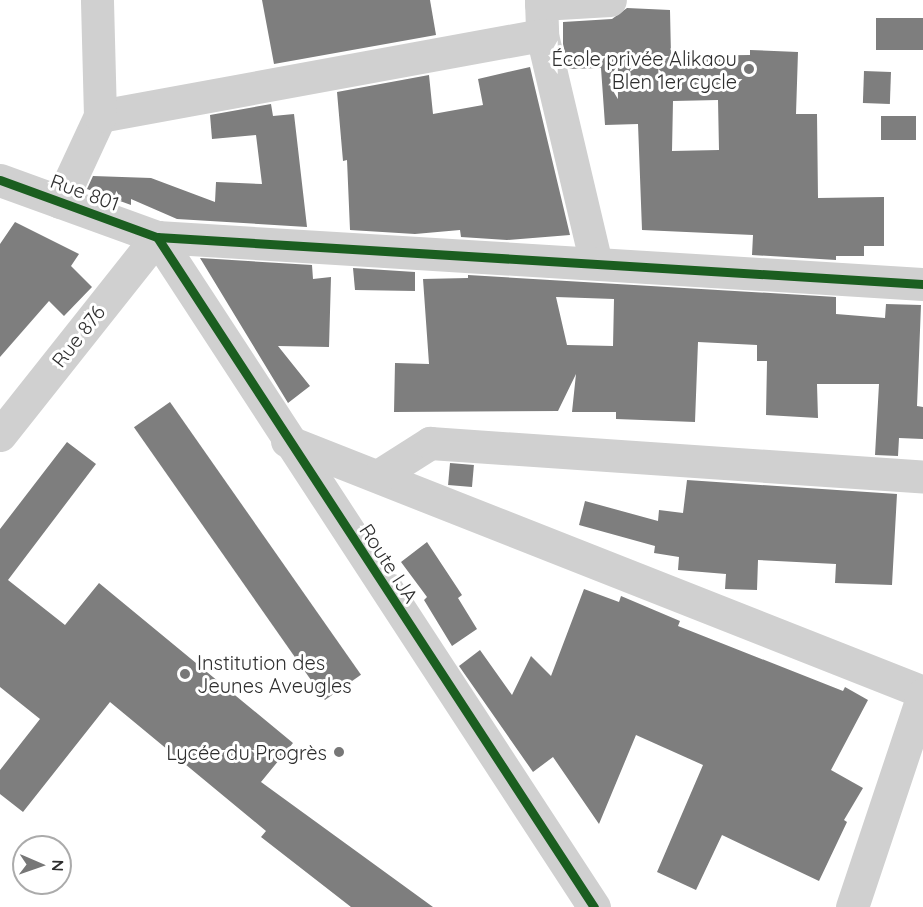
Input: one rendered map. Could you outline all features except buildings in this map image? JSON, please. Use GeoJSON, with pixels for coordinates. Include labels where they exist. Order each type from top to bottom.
{"type":"FeatureCollection","features":[{"type":"Feature","properties":{"kind":"street"},"geometry":{"type":"LineString","coordinates":[[60,202],[100,116],[97,0]]}},
{"type":"Feature","properties":{"kind":"street"},"geometry":{"type":"LineString","coordinates":[[100,116],[541,13],[610,0]]}},
{"type":"Feature","properties":{"kind":"street"},"geometry":{"type":"LineString","coordinates":[[541,13],[596,263]]}},
{"type":"Feature","properties":{"kind":"street","name":"Rue 801"},"geometry":{"type":"LineString","coordinates":[[0,180],[157,237],[923,284]]}},
{"type":"Feature","properties":{"kind":"street","name":"Rue 876"},"geometry":{"type":"LineString","coordinates":[[0,435],[157,237]]}},
{"type":"Feature","properties":{"kind":"street","name":"Route IJA"},"geometry":{"type":"LineString","coordinates":[[157,237],[287,441],[597,904]]}},
{"type":"Feature","properties":{"kind":"street"},"geometry":{"type":"LineString","coordinates":[[287,441],[923,693],[852,907]]}},
{"type":"Feature","properties":{"kind":"street"},"geometry":{"type":"LineString","coordinates":[[378,476],[429,443],[923,477]]}},
{"type":"Feature","properties":{"kind":"cycle path"},"geometry":{"type":"LineString","coordinates":[[0,180],[157,237],[923,284]]}},
{"type":"Feature","properties":{"kind":"cycle path"},"geometry":{"type":"LineString","coordinates":[[157,237],[594,907]]}},
{"type":"Feature","properties":{"kind":"place","name":"École privée Alikaou Blen 1er cycle"},"geometry":{"type":"Point","coordinates":[749,69]}},
{"type":"Feature","properties":{"kind":"place","name":"Institution des Jeunes Aveugles"},"geometry":{"type":"Point","coordinates":[185,674]}},
{"type":"Feature","properties":{"kind":"place","name":"Lycée du Progrès"},"geometry":{"type":"Point","coordinates":[339,752]}}]}
